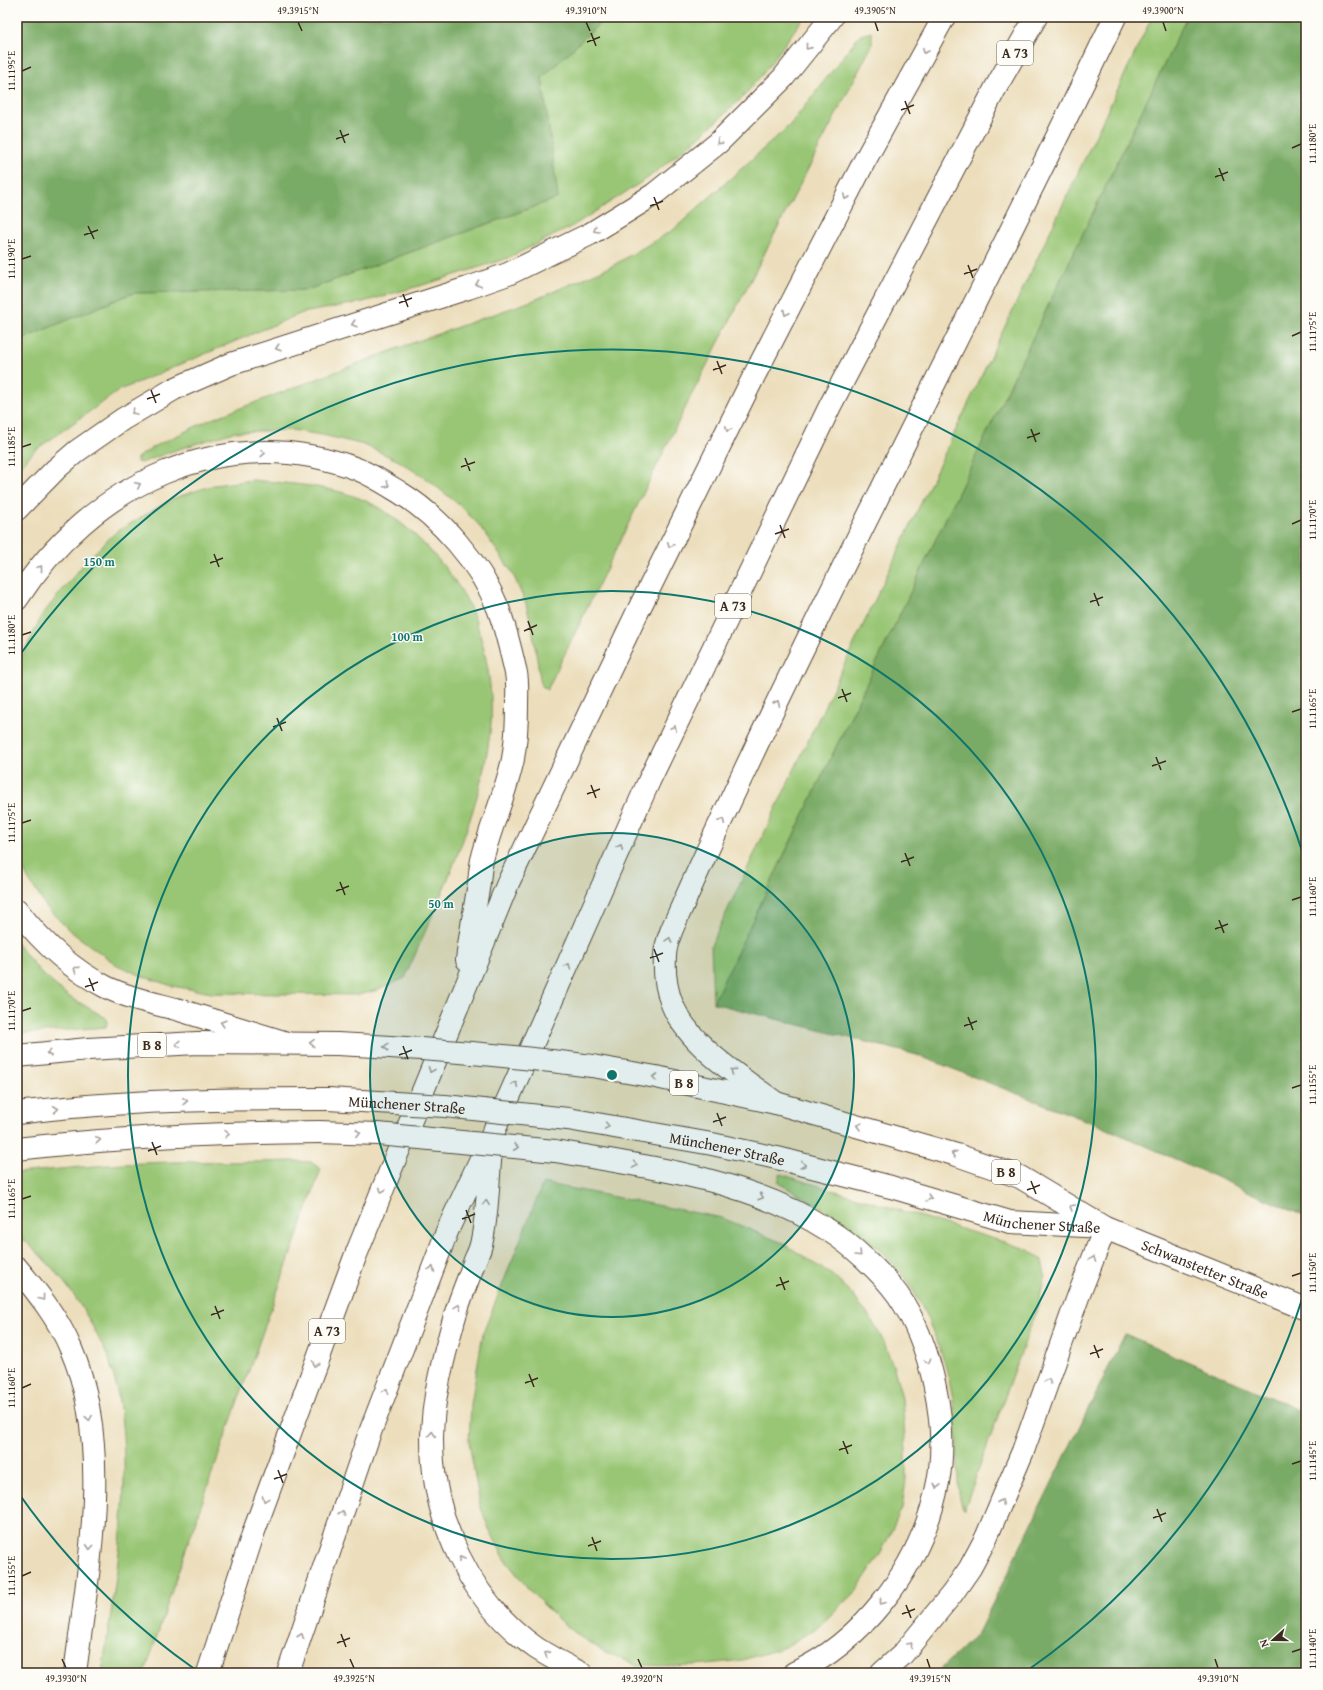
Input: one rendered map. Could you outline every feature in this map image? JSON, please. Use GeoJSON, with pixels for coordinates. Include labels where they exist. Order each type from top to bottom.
{"type":"FeatureCollection","features":[{"type":"Feature","properties":{"kind":"main road"},"geometry":{"type":"LineString","coordinates":[[17,509],[56,469],[77,451],[123,419],[174,389],[231,364],[508,274],[590,234],[653,195],[718,143],[783,78],[832,17]]}},
{"type":"Feature","properties":{"kind":"main road","name":"A 73"},"geometry":{"type":"LineString","coordinates":[[208,1673],[254,1532],[354,1257],[508,883],[681,523],[754,376],[860,169],[944,17]]}},
{"type":"Feature","properties":{"kind":"main road","name":"A 73"},"geometry":{"type":"LineString","coordinates":[[288,1673],[369,1435],[448,1229],[493,1133],[649,781],[830,406],[995,89],[1036,17]]}},
{"type":"Feature","properties":{"kind":"main road"},"geometry":{"type":"LineString","coordinates":[[776,1103],[698,1042],[683,1024],[672,1004],[666,982],[665,954],[672,929],[816,621],[909,433],[999,257],[1115,17]]}},
{"type":"Feature","properties":{"kind":"main road"},"geometry":{"type":"LineString","coordinates":[[17,600],[40,566],[85,521],[120,495],[161,473],[204,459],[242,453],[276,452],[302,455],[341,464],[378,479],[407,497],[430,515],[459,544],[483,580],[497,606],[517,676],[517,734],[513,760],[483,856],[461,995]]}},
{"type":"Feature","properties":{"kind":"main road"},"geometry":{"type":"LineString","coordinates":[[17,910],[29,926],[54,951],[80,972],[107,987],[134,997],[287,1043]]}},
{"type":"Feature","properties":{"kind":"main road","name":"Münchener Straße"},"geometry":{"type":"LineString","coordinates":[[17,1056],[88,1049],[197,1043],[287,1043],[337,1044],[472,1052],[592,1066],[656,1077],[776,1103],[950,1153],[1020,1177],[1105,1228]]}},
{"type":"Feature","properties":{"kind":"main road","name":"Münchener Straße"},"geometry":{"type":"LineString","coordinates":[[17,1114],[88,1106],[208,1100],[328,1099],[445,1106],[568,1119],[712,1144],[777,1158],[891,1187],[1010,1222],[1105,1228]]}},
{"type":"Feature","properties":{"kind":"main road"},"geometry":{"type":"LineString","coordinates":[[17,1149],[89,1140],[319,1132],[409,1137],[555,1151],[690,1175],[750,1193],[783,1206],[828,1230],[853,1248],[898,1295],[914,1326],[927,1357],[936,1391],[940,1421],[941,1447],[939,1480],[930,1514],[907,1567],[875,1612],[851,1636],[827,1655],[794,1673]]}},
{"type":"Feature","properties":{"kind":"main road"},"geometry":{"type":"LineString","coordinates":[[493,1133],[482,1241],[453,1321],[434,1406],[432,1439],[434,1477],[442,1518],[456,1550],[475,1585],[496,1612],[515,1630],[536,1647],[581,1673]]}},
{"type":"Feature","properties":{"kind":"main road"},"geometry":{"type":"LineString","coordinates":[[882,1673],[902,1655],[952,1594],[970,1568],[986,1538],[1023,1451],[1078,1297],[1105,1228]]}},
{"type":"Feature","properties":{"kind":"main road","name":"Schwanstetter Straße"},"geometry":{"type":"LineString","coordinates":[[1105,1228],[1306,1309]]}},
{"type":"Feature","properties":{"kind":"main road"},"geometry":{"type":"LineString","coordinates":[[17,1268],[53,1314],[71,1349],[84,1386],[93,1443],[95,1480],[88,1574],[75,1673]]}},
{"type":"Feature","properties":{"kind":"green space"},"geometry":{"type":"Polygon","coordinates":[[[17,17],[606,17],[542,78],[558,198],[307,290],[133,293],[17,341],[17,17]]]}},
{"type":"Feature","properties":{"kind":"green space"},"geometry":{"type":"Polygon","coordinates":[[[606,17],[804,17],[766,70],[743,97],[698,138],[648,178],[571,227],[508,258],[433,282],[363,302],[302,313],[120,390],[34,451],[17,471],[17,341],[133,293],[307,290],[558,198],[542,78],[606,17]]]}},
{"type":"Feature","properties":{"kind":"green space"},"geometry":{"type":"Polygon","coordinates":[[[1152,17],[1187,17],[713,1003],[711,945],[1152,17]]]}},
{"type":"Feature","properties":{"kind":"green space"},"geometry":{"type":"Polygon","coordinates":[[[1187,17],[1306,17],[1306,1217],[1103,1127],[917,1055],[713,1003],[1187,17]]]}},
{"type":"Feature","properties":{"kind":"green space"},"geometry":{"type":"Polygon","coordinates":[[[872,32],[872,45],[691,396],[547,690],[541,685],[532,627],[526,604],[512,572],[478,524],[458,504],[432,483],[399,461],[364,445],[327,436],[292,430],[234,432],[173,451],[141,463],[137,462],[137,458],[155,446],[209,420],[404,346],[534,300],[612,266],[673,230],[790,125],[860,35],[872,32]]]}},
{"type":"Feature","properties":{"kind":"green space"},"geometry":{"type":"Polygon","coordinates":[[[253,480],[324,488],[366,501],[394,518],[431,551],[461,590],[476,621],[486,659],[491,698],[490,733],[485,765],[477,797],[456,858],[405,978],[378,990],[358,995],[212,993],[172,986],[142,976],[117,965],[70,931],[47,908],[28,879],[17,856],[17,667],[42,615],[87,560],[116,532],[174,498],[214,485],[253,480]]]}},
{"type":"Feature","properties":{"kind":"green space"},"geometry":{"type":"Polygon","coordinates":[[[17,943],[41,973],[68,996],[106,1018],[106,1027],[17,1034],[17,943]]]}},
{"type":"Feature","properties":{"kind":"green space"},"geometry":{"type":"Polygon","coordinates":[[[311,1162],[321,1169],[209,1483],[145,1673],[102,1673],[119,1556],[122,1516],[124,1475],[123,1435],[118,1397],[108,1357],[81,1306],[63,1280],[42,1257],[17,1234],[17,1173],[95,1166],[154,1163],[311,1162]]]}},
{"type":"Feature","properties":{"kind":"green space"},"geometry":{"type":"Polygon","coordinates":[[[780,1174],[1027,1249],[1042,1260],[1045,1275],[1038,1306],[964,1510],[958,1487],[958,1455],[951,1388],[940,1349],[919,1300],[909,1284],[882,1252],[850,1226],[832,1214],[778,1183],[780,1174]]]}},
{"type":"Feature","properties":{"kind":"green space"},"geometry":{"type":"Polygon","coordinates":[[[543,1183],[722,1218],[783,1243],[831,1274],[852,1294],[869,1316],[883,1340],[894,1368],[902,1398],[906,1451],[906,1480],[902,1508],[881,1553],[856,1591],[818,1627],[785,1647],[743,1660],[674,1666],[637,1665],[603,1651],[579,1636],[558,1619],[531,1592],[506,1561],[489,1529],[480,1505],[469,1442],[471,1404],[483,1333],[543,1183]]]}},
{"type":"Feature","properties":{"kind":"green space"},"geometry":{"type":"Polygon","coordinates":[[[1125,1334],[1306,1413],[1306,1673],[936,1673],[978,1633],[1125,1334]]]}}]}
